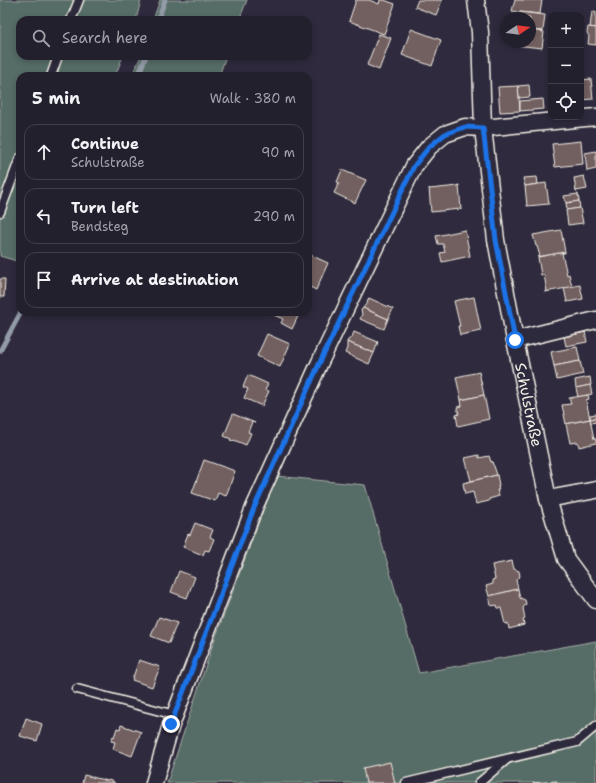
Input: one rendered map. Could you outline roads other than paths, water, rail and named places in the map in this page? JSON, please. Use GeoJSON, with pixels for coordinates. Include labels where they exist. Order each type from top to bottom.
{"type":"FeatureCollection","features":[{"type":"Feature","properties":{"kind":"street","name":"Schulstraße"},"geometry":{"type":"LineString","coordinates":[[476,0],[480,32],[483,128],[496,240],[515,340],[548,499],[566,559],[596,600]]}},
{"type":"Feature","properties":{"kind":"street","name":"Schulstraße"},"geometry":{"type":"LineString","coordinates":[[480,32],[484,0]]}},
{"type":"Feature","properties":{"kind":"street"},"geometry":{"type":"LineString","coordinates":[[154,783],[175,715],[254,508],[320,362],[414,166],[429,147],[445,134],[465,127],[483,128],[596,117]]}},
{"type":"Feature","properties":{"kind":"street"},"geometry":{"type":"LineString","coordinates":[[515,340],[596,320]]}},
{"type":"Feature","properties":{"kind":"street"},"geometry":{"type":"LineString","coordinates":[[548,499],[596,490]]}},
{"type":"Feature","properties":{"kind":"lane"},"geometry":{"type":"LineString","coordinates":[[73,16],[79,0]]}},
{"type":"Feature","properties":{"kind":"lane"},"geometry":{"type":"LineString","coordinates":[[52,72],[57,60]]}},
{"type":"Feature","properties":{"kind":"lane"},"geometry":{"type":"LineString","coordinates":[[0,212],[16,169]]}},
{"type":"Feature","properties":{"kind":"lane"},"geometry":{"type":"LineString","coordinates":[[77,689],[175,715]]}},
{"type":"Feature","properties":{"kind":"lane"},"geometry":{"type":"LineString","coordinates":[[406,783],[576,742],[596,726]]}},
{"type":"Feature","properties":{"kind":"lane"},"geometry":{"type":"LineString","coordinates":[[479,783],[508,758]]}},
{"type":"Feature","properties":{"kind":"waterway"},"geometry":{"type":"LineString","coordinates":[[159,16],[165,0]]}},
{"type":"Feature","properties":{"kind":"waterway"},"geometry":{"type":"LineString","coordinates":[[140,72],[144,60]]}},
{"type":"Feature","properties":{"kind":"waterway"},"geometry":{"type":"LineString","coordinates":[[0,351],[19,316]]}}]}
